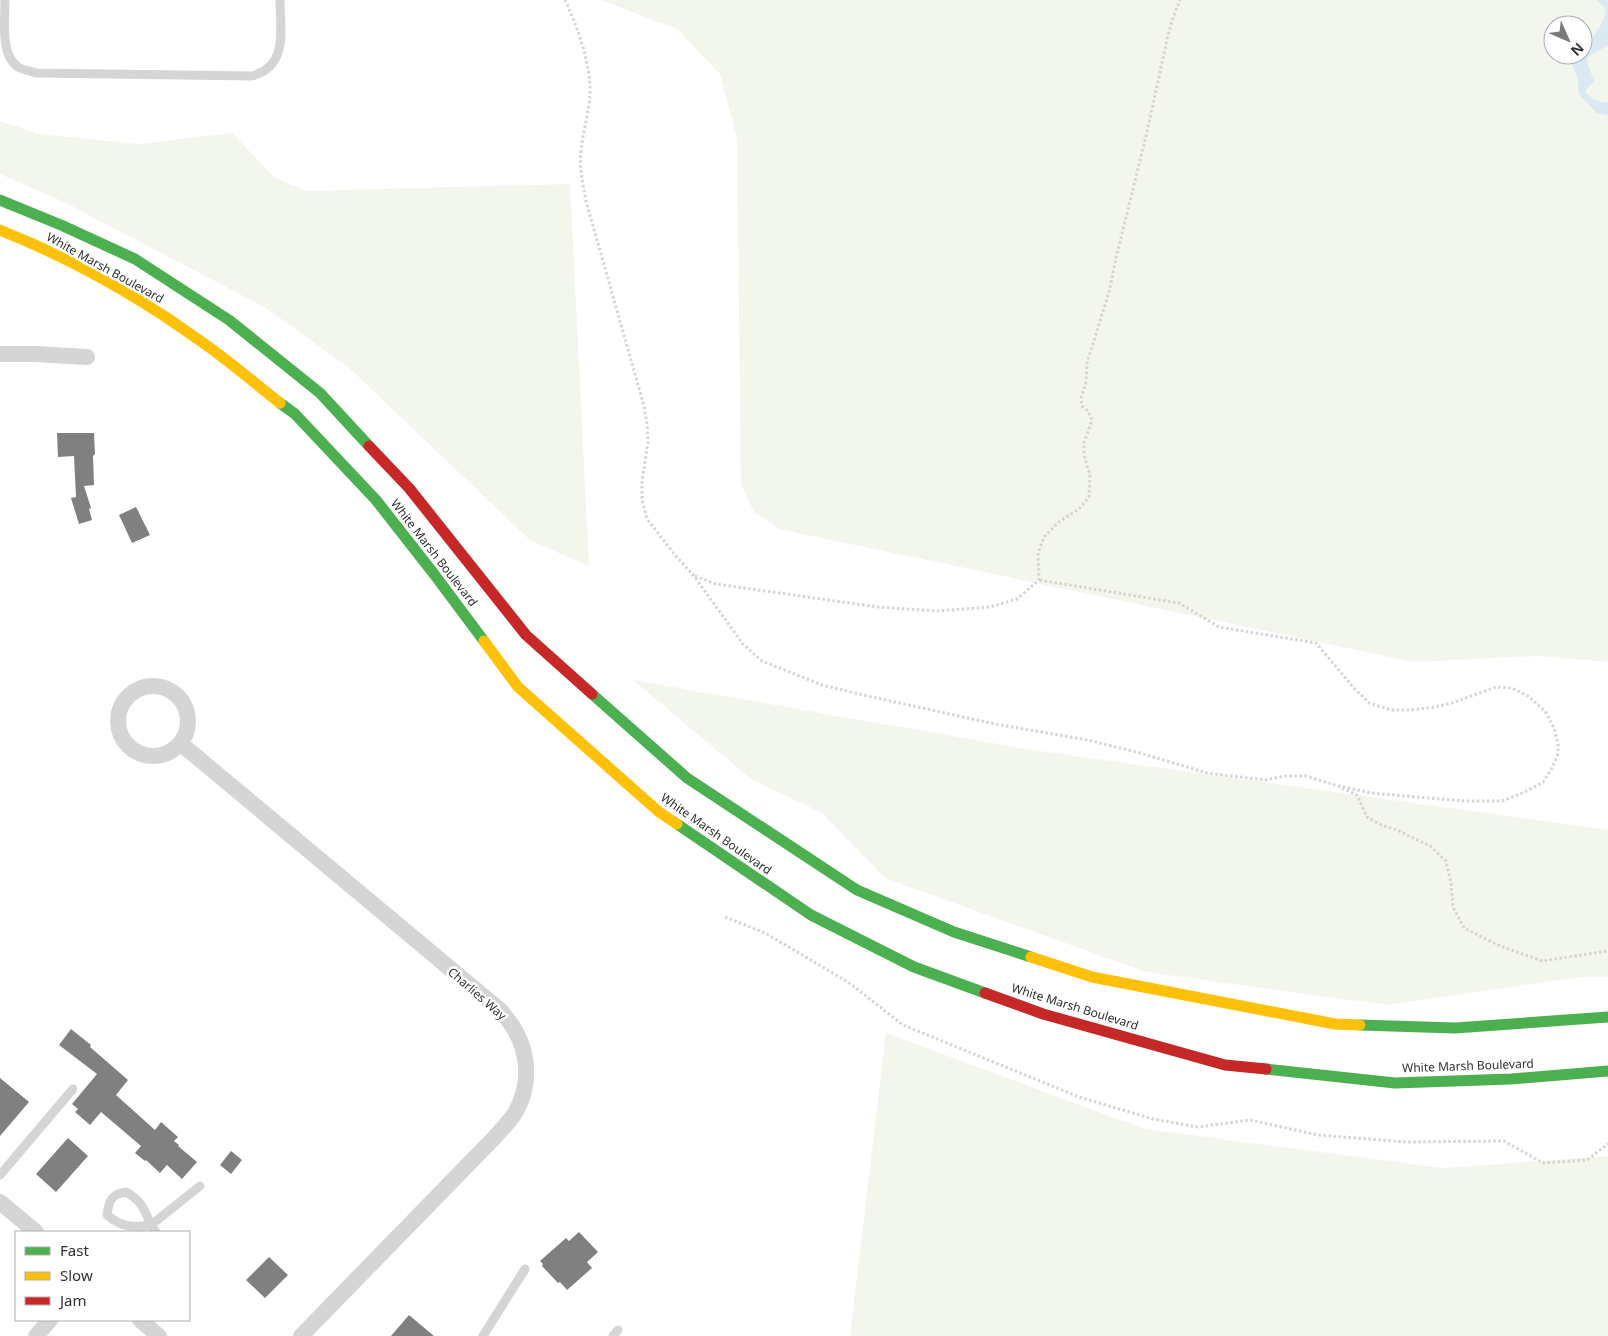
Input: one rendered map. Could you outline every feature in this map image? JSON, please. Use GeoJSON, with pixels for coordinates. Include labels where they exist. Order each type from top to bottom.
{"type":"FeatureCollection","features":[{"type":"Feature","properties":{"kind":"main road","name":"White Marsh Boulevard"},"geometry":{"type":"LineString","coordinates":[[0,200],[61,224],[135,260],[229,320],[313,387],[409,488],[526,635],[687,778],[857,890],[954,932],[1092,977],[1335,1024],[1455,1028],[1608,1017]]}},
{"type":"Feature","properties":{"kind":"main road","name":"White Marsh Boulevard"},"geometry":{"type":"LineString","coordinates":[[0,230],[30,242],[126,292],[200,340],[296,414],[376,500],[518,687],[659,812],[811,915],[914,967],[1043,1014],[1225,1065],[1395,1083],[1511,1079],[1608,1072]]}},
{"type":"Feature","properties":{"kind":"street"},"geometry":{"type":"LineString","coordinates":[[0,354],[87,357]]}},
{"type":"Feature","properties":{"kind":"street"},"geometry":{"type":"LineString","coordinates":[[148,686],[160,687],[171,691],[180,699],[186,709],[188,721],[186,733],[180,743],[161,755],[150,756],[130,748],[123,739],[119,729],[118,718],[121,707],[127,697],[137,690],[148,686]]}},
{"type":"Feature","properties":{"kind":"street","name":"Charlies Way"},"geometry":{"type":"LineString","coordinates":[[180,743],[500,1011],[513,1027],[524,1050],[527,1071],[524,1093],[513,1116],[495,1137],[301,1336]]}},
{"type":"Feature","properties":{"kind":"street"},"geometry":{"type":"LineString","coordinates":[[0,1202],[35,1231]]}},
{"type":"Feature","properties":{"kind":"street"},"geometry":{"type":"LineString","coordinates":[[36,1336],[49,1321]]}},
{"type":"Feature","properties":{"kind":"lane"},"geometry":{"type":"LineString","coordinates":[[5,0],[4,44],[10,60],[19,68],[36,73],[252,76],[268,69],[277,58],[280,50],[280,0]]}},
{"type":"Feature","properties":{"kind":"lane"},"geometry":{"type":"LineString","coordinates":[[0,1175],[73,1089]]}},
{"type":"Feature","properties":{"kind":"lane"},"geometry":{"type":"LineString","coordinates":[[153,1229],[200,1186]]}},
{"type":"Feature","properties":{"kind":"lane"},"geometry":{"type":"LineString","coordinates":[[126,1192],[137,1198],[153,1229],[122,1225],[114,1221],[107,1215],[109,1202],[119,1193],[126,1192]]}},
{"type":"Feature","properties":{"kind":"lane"},"geometry":{"type":"LineString","coordinates":[[484,1336],[525,1269]]}},
{"type":"Feature","properties":{"kind":"path"},"geometry":{"type":"LineString","coordinates":[[565,0],[587,60],[590,87],[588,115],[581,152],[581,174],[586,201],[637,380],[647,424],[648,442],[642,481],[642,500],[647,519],[694,576],[743,644],[762,661],[822,684],[994,724],[1088,740],[1207,773],[1265,780],[1284,776],[1306,776],[1371,793],[1464,802],[1502,800],[1525,792],[1543,782],[1558,754],[1558,743],[1554,728],[1544,711],[1528,696],[1512,688],[1496,687],[1435,707],[1391,710],[1370,703],[1354,688],[1316,643],[1218,627],[1180,603],[1039,580]]}},
{"type":"Feature","properties":{"kind":"path"},"geometry":{"type":"LineString","coordinates":[[694,576],[716,584],[878,607],[937,611],[990,607],[1017,600],[1039,580],[1038,553],[1044,537],[1060,521],[1079,509],[1089,496],[1090,475],[1084,455],[1084,443],[1092,420],[1088,411],[1082,406],[1081,398],[1086,382],[1087,364],[1110,292],[1116,258],[1147,132],[1168,35],[1180,0]]}},
{"type":"Feature","properties":{"kind":"path"},"geometry":{"type":"LineString","coordinates":[[1335,785],[1357,795],[1367,817],[1430,846],[1446,861],[1451,883],[1453,907],[1464,928],[1498,945],[1542,961],[1608,951]]}},
{"type":"Feature","properties":{"kind":"path"},"geometry":{"type":"LineString","coordinates":[[725,917],[765,933],[848,982],[903,1025],[1079,1097],[1154,1119],[1198,1127],[1250,1120],[1318,1135],[1406,1142],[1504,1141],[1543,1163],[1587,1160],[1608,1144]]}},
{"type":"Feature","properties":{"kind":"shaded area"},"geometry":{"type":"Polygon","coordinates":[[[601,0],[1608,0],[1608,662],[1538,656],[1414,662],[779,529],[754,512],[741,484],[737,138],[720,74],[677,29],[601,0]]]}},
{"type":"Feature","properties":{"kind":"shaded area"},"geometry":{"type":"Polygon","coordinates":[[[1597,0],[1608,0],[1608,45],[1593,54],[1593,36],[1604,19],[1606,9],[1597,0]]]}},
{"type":"Feature","properties":{"kind":"shaded area"},"geometry":{"type":"Polygon","coordinates":[[[1572,65],[1588,65],[1594,81],[1585,91],[1595,100],[1608,102],[1608,115],[1597,113],[1580,96],[1578,79],[1572,65]]]}},
{"type":"Feature","properties":{"kind":"shaded area"},"geometry":{"type":"Polygon","coordinates":[[[0,121],[39,134],[139,144],[232,133],[275,178],[306,191],[570,184],[589,566],[531,541],[348,367],[266,308],[64,202],[0,174],[0,121]]]}},
{"type":"Feature","properties":{"kind":"shaded area"},"geometry":{"type":"Polygon","coordinates":[[[633,680],[1032,750],[1608,830],[1608,977],[1580,977],[1386,1005],[1146,972],[885,878],[822,813],[751,779],[633,680]]]}},
{"type":"Feature","properties":{"kind":"shaded area"},"geometry":{"type":"Polygon","coordinates":[[[886,1033],[1144,1129],[1444,1168],[1608,1156],[1608,1336],[850,1336],[886,1033]]]}},
{"type":"Feature","properties":{"kind":"building"},"geometry":{"type":"Polygon","coordinates":[[[57,433],[94,433],[94,485],[84,486],[91,508],[89,509],[92,520],[79,524],[71,498],[76,497],[74,456],[58,457],[57,433]]]}},
{"type":"Feature","properties":{"kind":"building"},"geometry":{"type":"Polygon","coordinates":[[[136,507],[150,535],[132,543],[119,515],[136,507]]]}},
{"type":"Feature","properties":{"kind":"building"},"geometry":{"type":"Polygon","coordinates":[[[71,1029],[128,1080],[116,1095],[155,1130],[161,1122],[178,1137],[174,1141],[178,1146],[197,1162],[182,1179],[167,1165],[160,1173],[135,1153],[141,1146],[101,1112],[90,1125],[75,1112],[78,1109],[72,1104],[97,1074],[59,1045],[71,1029]]]}},
{"type":"Feature","properties":{"kind":"building"},"geometry":{"type":"Polygon","coordinates":[[[0,1078],[29,1102],[0,1136],[0,1078]]]}},
{"type":"Feature","properties":{"kind":"building"},"geometry":{"type":"Polygon","coordinates":[[[68,1138],[88,1156],[56,1192],[36,1174],[68,1138]]]}},
{"type":"Feature","properties":{"kind":"building"},"geometry":{"type":"Polygon","coordinates":[[[231,1151],[242,1160],[231,1174],[220,1165],[231,1151]]]}},
{"type":"Feature","properties":{"kind":"building"},"geometry":{"type":"Polygon","coordinates":[[[579,1232],[598,1252],[587,1262],[592,1268],[567,1290],[542,1266],[543,1264],[540,1261],[566,1238],[569,1241],[579,1232]]]}},
{"type":"Feature","properties":{"kind":"building"},"geometry":{"type":"Polygon","coordinates":[[[269,1257],[288,1275],[265,1298],[246,1280],[269,1257]]]}},
{"type":"Feature","properties":{"kind":"building"},"geometry":{"type":"Polygon","coordinates":[[[409,1315],[434,1336],[391,1336],[409,1315]]]}},
{"type":"Feature","properties":{"kind":"traffic: fast"},"geometry":{"type":"LineString","coordinates":[[0,200],[61,225],[135,259],[229,320],[320,393],[369,446]]}},
{"type":"Feature","properties":{"kind":"traffic: fast"},"geometry":{"type":"LineString","coordinates":[[280,403],[295,414],[376,500],[484,641]]}},
{"type":"Feature","properties":{"kind":"traffic: fast"},"geometry":{"type":"LineString","coordinates":[[592,694],[687,778],[857,890],[954,932],[1031,957]]}},
{"type":"Feature","properties":{"kind":"traffic: fast"},"geometry":{"type":"LineString","coordinates":[[677,824],[811,915],[914,967],[985,993]]}},
{"type":"Feature","properties":{"kind":"traffic: fast"},"geometry":{"type":"LineString","coordinates":[[1360,1025],[1455,1028],[1608,1017]]}},
{"type":"Feature","properties":{"kind":"traffic: fast"},"geometry":{"type":"LineString","coordinates":[[1266,1069],[1395,1083],[1511,1079],[1608,1071]]}},
{"type":"Feature","properties":{"kind":"traffic: slow"},"geometry":{"type":"LineString","coordinates":[[0,230],[52,253],[128,293],[209,347],[280,403]]}},
{"type":"Feature","properties":{"kind":"traffic: slow"},"geometry":{"type":"LineString","coordinates":[[484,641],[518,687],[659,812],[677,824]]}},
{"type":"Feature","properties":{"kind":"traffic: slow"},"geometry":{"type":"LineString","coordinates":[[1031,957],[1092,977],[1335,1024],[1360,1025]]}},
{"type":"Feature","properties":{"kind":"traffic: jam"},"geometry":{"type":"LineString","coordinates":[[369,446],[409,488],[526,635],[592,694]]}},
{"type":"Feature","properties":{"kind":"traffic: jam"},"geometry":{"type":"LineString","coordinates":[[985,993],[1043,1014],[1225,1065],[1266,1069]]}}]}
